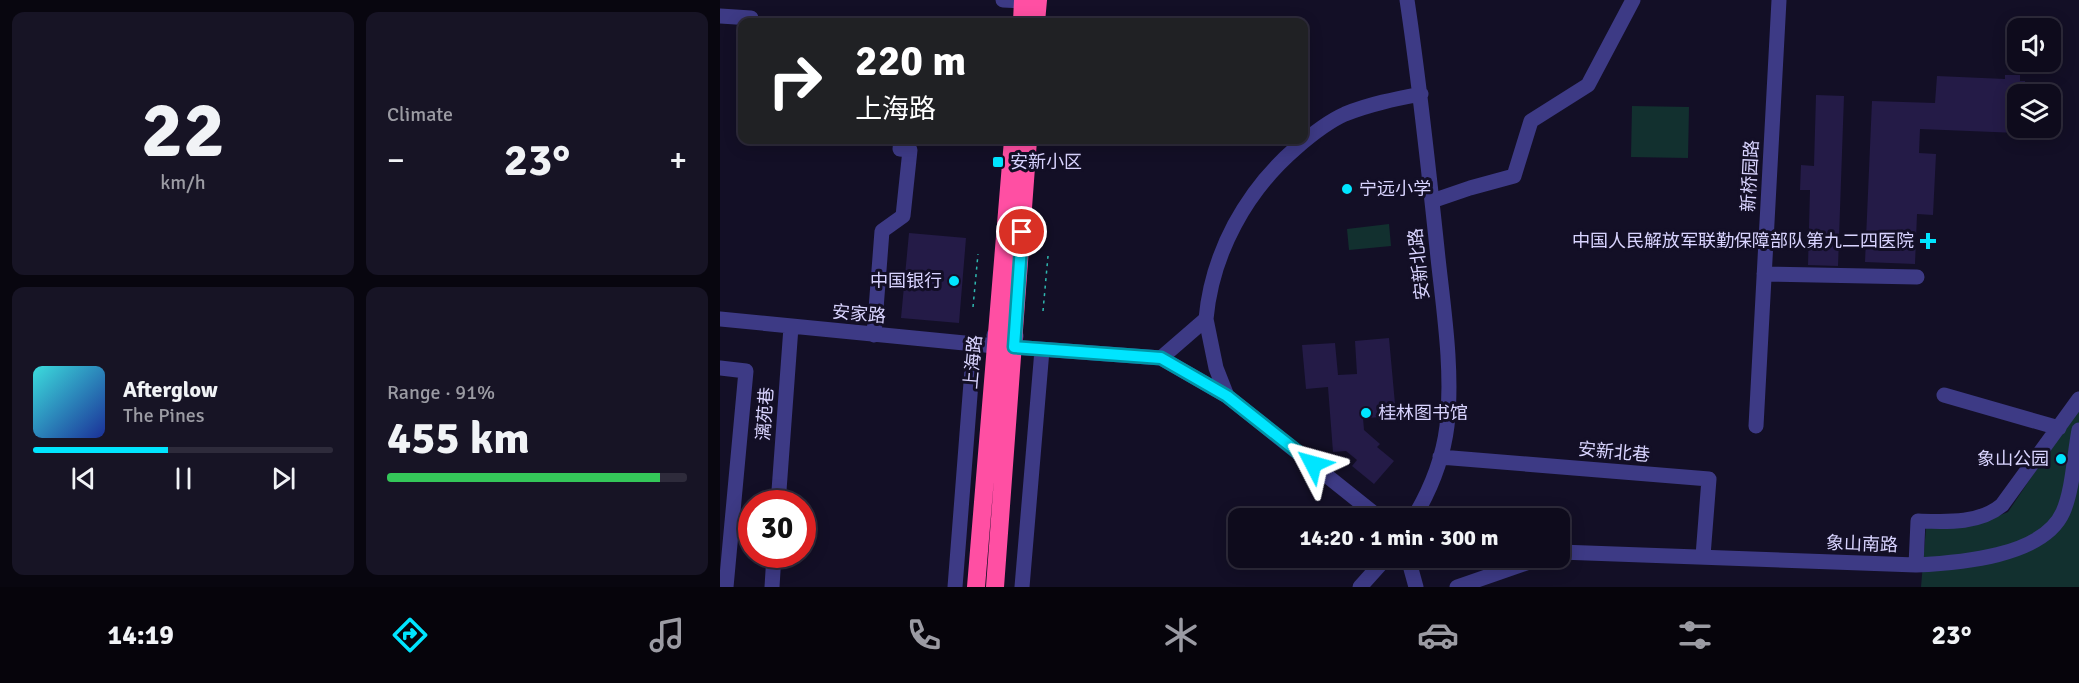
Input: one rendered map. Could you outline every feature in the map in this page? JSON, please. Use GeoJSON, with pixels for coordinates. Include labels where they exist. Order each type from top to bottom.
{"type":"FeatureCollection","features":[{"type":"Feature","properties":{"kind":"highway"},"geometry":{"type":"LineString","coordinates":[[1023,18],[1028,0]]}},
{"type":"Feature","properties":{"kind":"highway"},"geometry":{"type":"LineString","coordinates":[[1028,0],[1035,18]]}},
{"type":"Feature","properties":{"kind":"highway","name":"上海路"},"geometry":{"type":"LineString","coordinates":[[976,587],[1012,144]]}},
{"type":"Feature","properties":{"kind":"highway"},"geometry":{"type":"LineString","coordinates":[[994,587],[1028,144]]}},
{"type":"Feature","properties":{"kind":"street"},"geometry":{"type":"LineString","coordinates":[[1004,0],[1028,0]]}},
{"type":"Feature","properties":{"kind":"street","name":"安新北路"},"geometry":{"type":"LineString","coordinates":[[1407,0],[1421,94],[1448,373],[1446,428],[1440,457],[1431,485],[1419,508]]}},
{"type":"Feature","properties":{"kind":"street"},"geometry":{"type":"LineString","coordinates":[[1432,201],[1514,176],[1531,121],[1588,85],[1633,0]]}},
{"type":"Feature","properties":{"kind":"street","name":"新桥园路"},"geometry":{"type":"LineString","coordinates":[[1756,426],[1779,0]]}},
{"type":"Feature","properties":{"kind":"street"},"geometry":{"type":"LineString","coordinates":[[720,16],[751,18]]}},
{"type":"Feature","properties":{"kind":"street"},"geometry":{"type":"LineString","coordinates":[[1308,136],[1344,114],[1376,103],[1421,94]]}},
{"type":"Feature","properties":{"kind":"street"},"geometry":{"type":"LineString","coordinates":[[874,335],[882,231],[903,216],[910,150],[900,149],[900,144]]}},
{"type":"Feature","properties":{"kind":"street"},"geometry":{"type":"LineString","coordinates":[[995,346],[992,302],[1005,144]]}},
{"type":"Feature","properties":{"kind":"street"},"geometry":{"type":"LineString","coordinates":[[1036,144],[1023,305],[1014,347],[1161,358],[1227,396],[1367,508]]}},
{"type":"Feature","properties":{"kind":"street"},"geometry":{"type":"LineString","coordinates":[[1227,396],[1216,368],[1206,319],[1209,294],[1234,227],[1251,196],[1274,166],[1299,144]]}},
{"type":"Feature","properties":{"kind":"street"},"geometry":{"type":"LineString","coordinates":[[1764,274],[1917,277]]}},
{"type":"Feature","properties":{"kind":"street","name":"安家路"},"geometry":{"type":"LineString","coordinates":[[720,319],[995,346]]}},
{"type":"Feature","properties":{"kind":"street"},"geometry":{"type":"LineString","coordinates":[[1161,358],[1206,319]]}},
{"type":"Feature","properties":{"kind":"street","name":"漓苑巷"},"geometry":{"type":"LineString","coordinates":[[779,490],[791,327]]}},
{"type":"Feature","properties":{"kind":"street"},"geometry":{"type":"LineString","coordinates":[[955,587],[974,344]]}},
{"type":"Feature","properties":{"kind":"street"},"geometry":{"type":"LineString","coordinates":[[1022,587],[1042,350]]}},
{"type":"Feature","properties":{"kind":"street"},"geometry":{"type":"LineString","coordinates":[[720,368],[746,371],[724,567],[726,587]]}},
{"type":"Feature","properties":{"kind":"street"},"geometry":{"type":"LineString","coordinates":[[1944,395],[2059,428]]}},
{"type":"Feature","properties":{"kind":"street"},"geometry":{"type":"LineString","coordinates":[[1916,565],[1918,521],[1961,521],[1980,518],[1997,510],[2079,399]]}},
{"type":"Feature","properties":{"kind":"street","name":"象山南路"},"geometry":{"type":"LineString","coordinates":[[1570,552],[1916,565],[1960,563],[1987,558],[2026,544],[2053,527],[2063,512],[2067,498],[2079,430]]}},
{"type":"Feature","properties":{"kind":"street","name":"安新北巷"},"geometry":{"type":"LineString","coordinates":[[1440,457],[1708,479],[1703,556]]}},
{"type":"Feature","properties":{"kind":"street"},"geometry":{"type":"LineString","coordinates":[[772,587],[773,568]]}},
{"type":"Feature","properties":{"kind":"street"},"geometry":{"type":"LineString","coordinates":[[1360,587],[1377,568]]}},
{"type":"Feature","properties":{"kind":"street"},"geometry":{"type":"LineString","coordinates":[[1411,568],[1416,587]]}},
{"type":"Feature","properties":{"kind":"street"},"geometry":{"type":"LineString","coordinates":[[1457,587],[1513,568]]}},
{"type":"Feature","properties":{"kind":"path"},"geometry":{"type":"LineString","coordinates":[[973,307],[978,254]]}},
{"type":"Feature","properties":{"kind":"path"},"geometry":{"type":"LineString","coordinates":[[1042,311],[1048,256]]}},
{"type":"Feature","properties":{"kind":"green space"},"geometry":{"type":"Polygon","coordinates":[[[1632,106],[1689,107],[1688,158],[1631,157],[1632,106]]]}},
{"type":"Feature","properties":{"kind":"green space"},"geometry":{"type":"Polygon","coordinates":[[[1389,224],[1391,246],[1349,250],[1347,229],[1389,224]]]}},
{"type":"Feature","properties":{"kind":"green space","name":"象山公园"},"geometry":{"type":"Polygon","coordinates":[[[2079,406],[2079,587],[1921,587],[1926,528],[1978,524],[2008,512],[2079,406]]]}},
{"type":"Feature","properties":{"kind":"building"},"geometry":{"type":"Polygon","coordinates":[[[2005,75],[2020,75],[2020,81],[2025,81],[2025,84],[2007,84],[2007,133],[1920,129],[1919,153],[1936,154],[1933,215],[1917,214],[1915,264],[1865,262],[1872,101],[1935,103],[1937,76],[2005,79],[2005,75]]]}},
{"type":"Feature","properties":{"kind":"building"},"geometry":{"type":"Polygon","coordinates":[[[1816,95],[1844,96],[1838,266],[1808,265],[1810,190],[1800,190],[1801,165],[1814,166],[1816,95]]]}},
{"type":"Feature","properties":{"kind":"building"},"geometry":{"type":"Polygon","coordinates":[[[909,233],[966,238],[959,323],[901,318],[909,233]]]}},
{"type":"Feature","properties":{"kind":"building"},"geometry":{"type":"Polygon","coordinates":[[[1389,338],[1395,404],[1384,405],[1385,417],[1363,418],[1364,430],[1380,444],[1377,447],[1394,461],[1374,484],[1352,466],[1357,460],[1346,451],[1333,452],[1328,387],[1306,389],[1302,345],[1335,343],[1338,375],[1357,374],[1355,341],[1389,338]]]}},
{"type":"Feature","properties":{"kind":"place","name":"安新小区"},"geometry":{"type":"Point","coordinates":[998,162]}},
{"type":"Feature","properties":{"kind":"place","name":"宁远小学"},"geometry":{"type":"Point","coordinates":[1347,189]}},
{"type":"Feature","properties":{"kind":"place","name":"中国人民解放军联勤保障部队第九二四医院"},"geometry":{"type":"Point","coordinates":[1928,241]}},
{"type":"Feature","properties":{"kind":"place","name":"中国银行"},"geometry":{"type":"Point","coordinates":[954,281]}},
{"type":"Feature","properties":{"kind":"place","name":"桂林图书馆"},"geometry":{"type":"Point","coordinates":[1366,413]}},
{"type":"Feature","properties":{"kind":"place","name":"象山公园"},"geometry":{"type":"Point","coordinates":[2061,459]}},
{"type":"Feature","properties":{"kind":"route"},"geometry":{"type":"LineString","coordinates":[[1022,232],[1014,347],[1161,358],[1227,396],[1313,464]]}}]}
